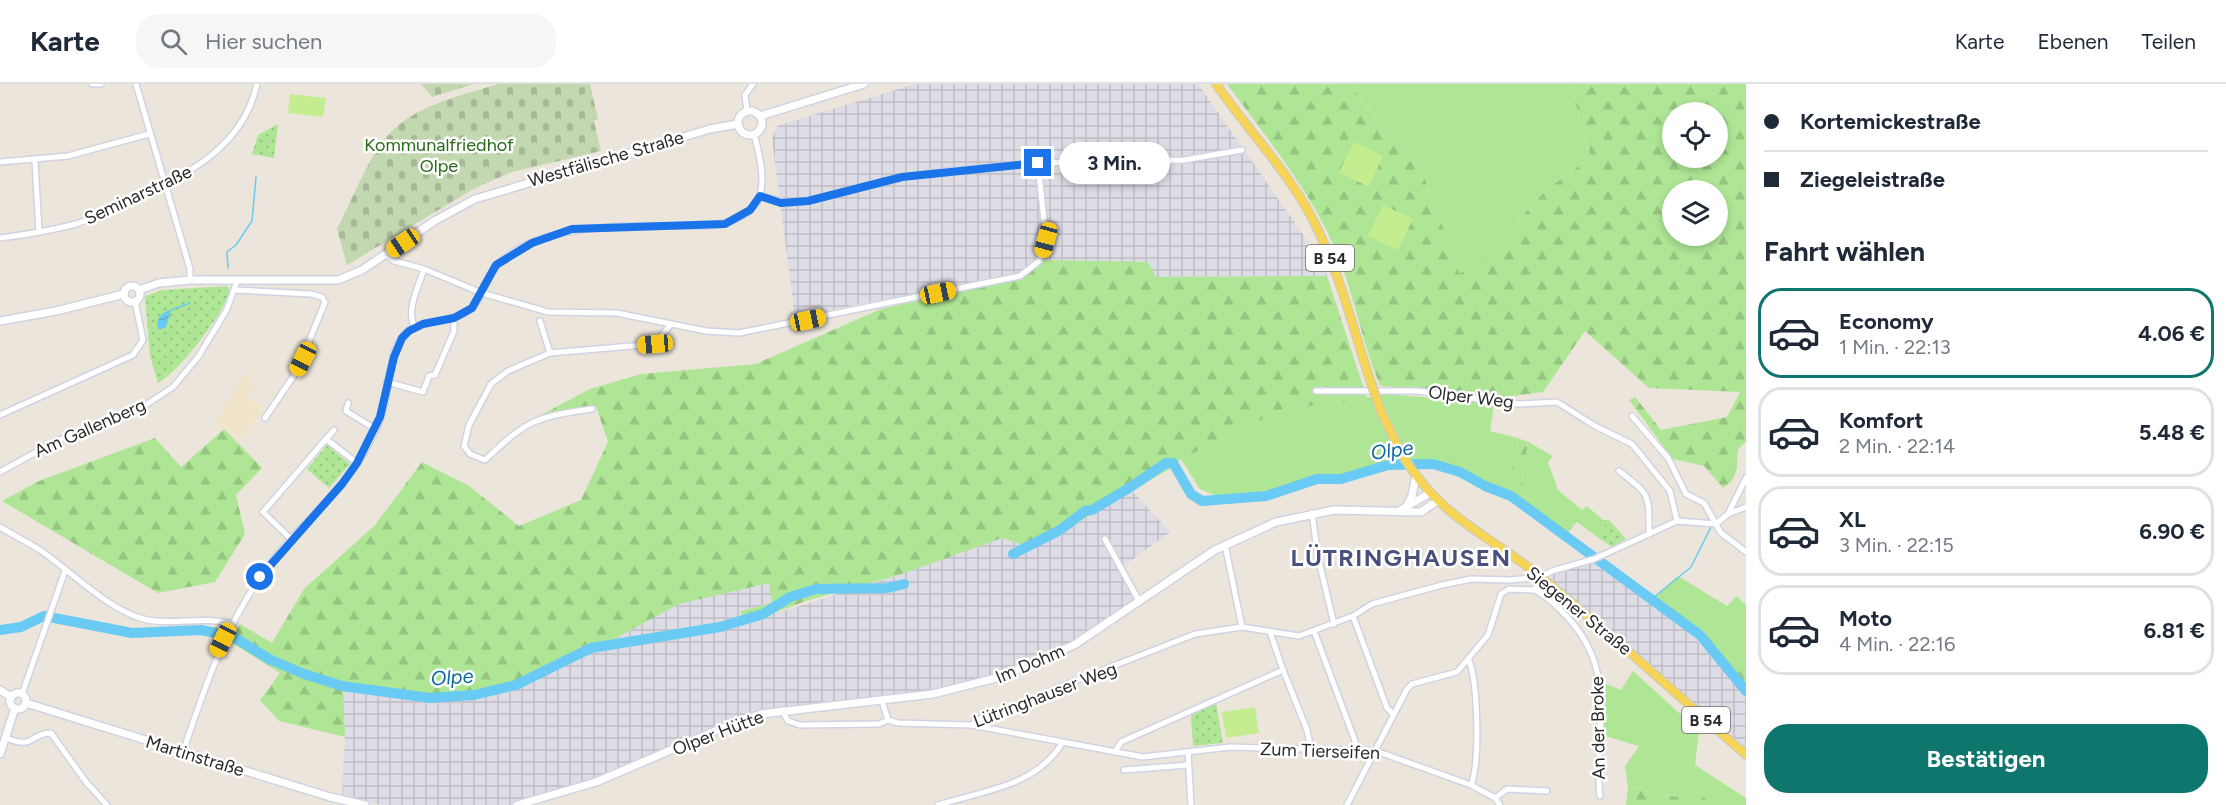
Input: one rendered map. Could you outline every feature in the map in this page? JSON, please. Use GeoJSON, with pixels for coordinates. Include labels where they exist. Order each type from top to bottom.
{"type":"FeatureCollection","features":[{"type":"Feature","properties":{"kind":"main road","name":"B 54"},"geometry":{"type":"LineString","coordinates":[[1216,84],[1291,183],[1326,247],[1369,377],[1393,436],[1416,475],[1437,501]]}},
{"type":"Feature","properties":{"kind":"main road","name":"Siegener Straße"},"geometry":{"type":"LineString","coordinates":[[1437,501],[1467,527],[1541,577],[1589,615],[1746,755]]}},
{"type":"Feature","properties":{"kind":"street"},"geometry":{"type":"LineString","coordinates":[[92,84],[101,84]]}},
{"type":"Feature","properties":{"kind":"street"},"geometry":{"type":"LineString","coordinates":[[136,84],[190,269],[190,280]]}},
{"type":"Feature","properties":{"kind":"street","name":"Seminarstraße"},"geometry":{"type":"LineString","coordinates":[[0,238],[39,232],[86,220],[166,185],[206,162],[228,139],[249,107],[257,84]]}},
{"type":"Feature","properties":{"kind":"street"},"geometry":{"type":"LineString","coordinates":[[747,111],[745,95],[753,84]]}},
{"type":"Feature","properties":{"kind":"street"},"geometry":{"type":"LineString","coordinates":[[760,116],[864,84]]}},
{"type":"Feature","properties":{"kind":"street"},"geometry":{"type":"LineString","coordinates":[[747,111],[755,112],[760,116],[762,124],[754,134],[744,133],[738,124],[739,117],[747,111]]}},
{"type":"Feature","properties":{"kind":"street","name":"Westfälische Straße"},"geometry":{"type":"LineString","coordinates":[[140,290],[159,284],[190,280],[338,280],[362,270],[436,220],[475,199],[710,129],[738,124]]}},
{"type":"Feature","properties":{"kind":"street"},"geometry":{"type":"LineString","coordinates":[[0,162],[34,161],[68,156],[149,134]]}},
{"type":"Feature","properties":{"kind":"street"},"geometry":{"type":"LineString","coordinates":[[183,752],[213,663],[230,627],[260,577],[291,539],[342,484],[357,463],[375,429],[385,402],[387,382],[402,338],[415,327],[454,318],[472,308],[496,265],[532,243],[572,229],[725,224],[750,210],[760,196],[764,173],[754,134]]}},
{"type":"Feature","properties":{"kind":"street"},"geometry":{"type":"LineString","coordinates":[[760,196],[781,203],[808,201],[902,177],[1038,163],[1184,160],[1242,150]]}},
{"type":"Feature","properties":{"kind":"street"},"geometry":{"type":"LineString","coordinates":[[34,161],[39,232]]}},
{"type":"Feature","properties":{"kind":"street"},"geometry":{"type":"LineString","coordinates":[[386,254],[394,261],[424,269],[482,293],[562,314],[617,313],[706,331],[739,333],[1020,276],[1039,261],[1046,240],[1038,163]]}},
{"type":"Feature","properties":{"kind":"street"},"geometry":{"type":"LineString","coordinates":[[415,327],[411,311],[424,269]]}},
{"type":"Feature","properties":{"kind":"street","name":"Am Gallenberg"},"geometry":{"type":"LineString","coordinates":[[0,472],[56,441],[138,410],[173,387],[198,357],[227,309],[237,280]]}},
{"type":"Feature","properties":{"kind":"street"},"geometry":{"type":"LineString","coordinates":[[0,321],[56,311],[124,294],[131,285],[140,290],[140,296],[135,302]]}},
{"type":"Feature","properties":{"kind":"street"},"geometry":{"type":"LineString","coordinates":[[235,290],[311,294],[322,297],[325,302],[297,371],[265,418]]}},
{"type":"Feature","properties":{"kind":"street"},"geometry":{"type":"LineString","coordinates":[[124,294],[126,299],[135,302]]}},
{"type":"Feature","properties":{"kind":"street"},"geometry":{"type":"LineString","coordinates":[[0,415],[133,356],[143,340],[135,302]]}},
{"type":"Feature","properties":{"kind":"street"},"geometry":{"type":"LineString","coordinates":[[387,382],[423,392],[429,376],[435,375],[454,331],[454,318]]}},
{"type":"Feature","properties":{"kind":"street"},"geometry":{"type":"LineString","coordinates":[[540,321],[549,353]]}},
{"type":"Feature","properties":{"kind":"street"},"geometry":{"type":"LineString","coordinates":[[662,339],[663,322]]}},
{"type":"Feature","properties":{"kind":"street"},"geometry":{"type":"LineString","coordinates":[[592,409],[552,414],[532,421],[513,432],[485,460],[470,454],[464,446],[464,438],[491,384],[508,371],[549,353],[655,344],[662,339],[671,324]]}},
{"type":"Feature","properties":{"kind":"street","name":"Olper Weg"},"geometry":{"type":"LineString","coordinates":[[1316,391],[1417,391],[1519,404],[1557,402],[1595,426],[1632,444],[1670,491],[1677,520]]}},
{"type":"Feature","properties":{"kind":"street"},"geometry":{"type":"LineString","coordinates":[[348,403],[346,411],[349,416],[375,429]]}},
{"type":"Feature","properties":{"kind":"street"},"geometry":{"type":"LineString","coordinates":[[1632,416],[1668,458],[1686,494],[1704,503],[1721,533],[1746,552]]}},
{"type":"Feature","properties":{"kind":"street"},"geometry":{"type":"LineString","coordinates":[[291,539],[263,512],[334,430]]}},
{"type":"Feature","properties":{"kind":"street"},"geometry":{"type":"LineString","coordinates":[[326,439],[357,463]]}},
{"type":"Feature","properties":{"kind":"street"},"geometry":{"type":"LineString","coordinates":[[1619,471],[1644,490],[1648,497],[1649,534]]}},
{"type":"Feature","properties":{"kind":"street"},"geometry":{"type":"LineString","coordinates":[[1403,509],[1412,496],[1416,475]]}},
{"type":"Feature","properties":{"kind":"street"},"geometry":{"type":"LineString","coordinates":[[1728,514],[1746,478]]}},
{"type":"Feature","properties":{"kind":"street"},"geometry":{"type":"LineString","coordinates":[[1403,509],[1430,493]]}},
{"type":"Feature","properties":{"kind":"street"},"geometry":{"type":"LineString","coordinates":[[1105,539],[1139,602],[1225,545],[1276,522],[1312,513],[1354,509],[1403,509],[1420,512],[1437,501]]}},
{"type":"Feature","properties":{"kind":"street"},"geometry":{"type":"LineString","coordinates":[[1225,545],[1242,627],[1292,637],[1334,624],[1372,604],[1442,585],[1471,579],[1511,580],[1541,577],[1552,571],[1594,559],[1677,520],[1716,524],[1728,514],[1746,507]]}},
{"type":"Feature","properties":{"kind":"street"},"geometry":{"type":"LineString","coordinates":[[1312,513],[1318,556],[1334,624]]}},
{"type":"Feature","properties":{"kind":"street"},"geometry":{"type":"LineString","coordinates":[[0,527],[40,550],[65,571],[138,617],[151,621],[209,621],[230,627]]}},
{"type":"Feature","properties":{"kind":"street"},"geometry":{"type":"LineString","coordinates":[[15,708],[22,708],[26,703],[22,694],[65,571]]}},
{"type":"Feature","properties":{"kind":"street"},"geometry":{"type":"LineString","coordinates":[[1351,804],[1393,714],[1412,684],[1443,678],[1457,672],[1488,635],[1502,594],[1509,589],[1535,590],[1541,577]]}},
{"type":"Feature","properties":{"kind":"street","name":"An der Broke"},"geometry":{"type":"LineString","coordinates":[[1535,590],[1575,626],[1591,647],[1601,684],[1600,796]]}},
{"type":"Feature","properties":{"kind":"street","name":"Im Dohm"},"geometry":{"type":"LineString","coordinates":[[962,688],[1033,664],[1094,633],[1139,602]]}},
{"type":"Feature","properties":{"kind":"street"},"geometry":{"type":"LineString","coordinates":[[1353,616],[1387,708],[1393,714]]}},
{"type":"Feature","properties":{"kind":"street","name":"Lütringhauser Weg"},"geometry":{"type":"LineString","coordinates":[[782,710],[789,721],[800,725],[879,724],[888,720],[906,725],[971,725],[983,717],[1019,707],[1053,690],[1131,662],[1195,634],[1242,627]]}},
{"type":"Feature","properties":{"kind":"street"},"geometry":{"type":"LineString","coordinates":[[1314,630],[1355,741],[1355,750]]}},
{"type":"Feature","properties":{"kind":"street"},"geometry":{"type":"LineString","coordinates":[[1270,633],[1311,749]]}},
{"type":"Feature","properties":{"kind":"street"},"geometry":{"type":"LineString","coordinates":[[1468,661],[1473,671],[1476,727],[1472,785]]}},
{"type":"Feature","properties":{"kind":"street"},"geometry":{"type":"LineString","coordinates":[[1115,752],[1121,742],[1283,670]]}},
{"type":"Feature","properties":{"kind":"street","name":"Olper Hütte"},"geometry":{"type":"LineString","coordinates":[[517,805],[596,782],[727,726],[782,710],[882,701],[962,688]]}},
{"type":"Feature","properties":{"kind":"street"},"geometry":{"type":"LineString","coordinates":[[0,690],[11,696],[22,694]]}},
{"type":"Feature","properties":{"kind":"street"},"geometry":{"type":"LineString","coordinates":[[11,696],[11,703],[15,708]]}},
{"type":"Feature","properties":{"kind":"street"},"geometry":{"type":"LineString","coordinates":[[882,701],[888,720]]}},
{"type":"Feature","properties":{"kind":"street","name":"Martinstraße"},"geometry":{"type":"LineString","coordinates":[[26,703],[330,797],[365,805]]}},
{"type":"Feature","properties":{"kind":"street"},"geometry":{"type":"LineString","coordinates":[[0,754],[15,708]]}},
{"type":"Feature","properties":{"kind":"street","name":"Zum Tierseifen"},"geometry":{"type":"LineString","coordinates":[[971,725],[1143,757],[1230,747],[1376,751],[1472,785],[1495,798]]}},
{"type":"Feature","properties":{"kind":"street"},"geometry":{"type":"LineString","coordinates":[[6,738],[19,744],[28,743],[45,733],[51,733],[86,782],[106,805]]}},
{"type":"Feature","properties":{"kind":"street"},"geometry":{"type":"LineString","coordinates":[[938,805],[1028,777],[1046,766],[1062,743]]}},
{"type":"Feature","properties":{"kind":"street"},"geometry":{"type":"LineString","coordinates":[[1188,752],[1191,805]]}},
{"type":"Feature","properties":{"kind":"street"},"geometry":{"type":"LineString","coordinates":[[1124,770],[1188,765]]}},
{"type":"Feature","properties":{"kind":"street"},"geometry":{"type":"LineString","coordinates":[[1500,805],[1495,798],[1507,789],[1547,790]]}},
{"type":"Feature","properties":{"kind":"shaded area"},"geometry":{"type":"Polygon","coordinates":[[[915,84],[1198,84],[1318,256],[1327,276],[1156,277],[1045,260],[1020,275],[858,304],[795,318],[772,139],[777,126],[915,84]]]}},
{"type":"Feature","properties":{"kind":"shaded area"},"geometry":{"type":"Polygon","coordinates":[[[250,369],[254,374],[248,381],[249,385],[254,386],[246,398],[263,406],[259,411],[263,417],[258,415],[252,427],[238,442],[224,428],[220,430],[216,423],[243,376],[247,377],[250,369]]]}},
{"type":"Feature","properties":{"kind":"shaded area"},"geometry":{"type":"Polygon","coordinates":[[[1132,491],[1170,532],[1121,568],[1139,601],[1074,645],[962,688],[761,714],[625,770],[517,805],[381,805],[342,795],[345,737],[342,689],[428,701],[475,697],[517,687],[556,670],[679,604],[769,583],[772,603],[741,611],[780,612],[902,574],[1002,538],[1034,548],[1132,491]]]}},
{"type":"Feature","properties":{"kind":"shaded area"},"geometry":{"type":"Polygon","coordinates":[[[1597,561],[1651,600],[1694,637],[1746,696],[1746,750],[1550,578],[1557,571],[1597,561]]]}},
{"type":"Feature","properties":{"kind":"green space","name":"Kommunalfriedhof Olpe"},"geometry":{"type":"Polygon","coordinates":[[[421,84],[474,84],[432,97],[421,84]]]}},
{"type":"Feature","properties":{"kind":"green space","name":"Kommunalfriedhof Olpe"},"geometry":{"type":"Polygon","coordinates":[[[498,84],[590,84],[598,119],[594,121],[601,151],[512,172],[475,188],[347,265],[337,229],[365,171],[384,140],[395,128],[421,111],[452,98],[498,84]]]}},
{"type":"Feature","properties":{"kind":"green space"},"geometry":{"type":"Polygon","coordinates":[[[1227,84],[1352,84],[1361,100],[1421,168],[1460,274],[1507,238],[1546,190],[1591,157],[1570,84],[1746,84],[1746,441],[1738,450],[1735,476],[1723,488],[1704,466],[1673,459],[1629,400],[1635,397],[1661,430],[1727,417],[1740,392],[1649,388],[1585,331],[1543,392],[1495,398],[1438,389],[1380,386],[1339,258],[1317,212],[1289,168],[1227,84]]]}},
{"type":"Feature","properties":{"kind":"green space"},"geometry":{"type":"Polygon","coordinates":[[[1352,84],[1570,84],[1591,157],[1546,190],[1507,238],[1460,275],[1421,168],[1361,100],[1352,84]]]}},
{"type":"Feature","properties":{"kind":"green space"},"geometry":{"type":"Polygon","coordinates":[[[290,94],[326,98],[323,117],[288,113],[290,94]]]}},
{"type":"Feature","properties":{"kind":"green space"},"geometry":{"type":"Polygon","coordinates":[[[278,124],[274,158],[252,154],[258,135],[278,124]]]}},
{"type":"Feature","properties":{"kind":"green space"},"geometry":{"type":"Polygon","coordinates":[[[1354,142],[1383,156],[1369,187],[1339,172],[1354,142]]]}},
{"type":"Feature","properties":{"kind":"green space"},"geometry":{"type":"Polygon","coordinates":[[[1383,205],[1413,219],[1398,250],[1368,236],[1383,205]]]}},
{"type":"Feature","properties":{"kind":"green space"},"geometry":{"type":"Polygon","coordinates":[[[1045,260],[1148,262],[1156,277],[1327,276],[1367,398],[1343,403],[1285,408],[1181,459],[1171,468],[1034,548],[1002,538],[902,574],[806,601],[745,624],[741,611],[772,603],[769,583],[679,604],[556,670],[517,687],[475,697],[428,701],[343,689],[345,737],[279,721],[260,700],[280,673],[230,642],[240,624],[272,643],[304,589],[375,525],[422,462],[469,486],[519,526],[581,500],[608,442],[596,406],[541,415],[590,389],[641,374],[756,364],[881,309],[1021,278],[1045,260]]]}},
{"type":"Feature","properties":{"kind":"green space"},"geometry":{"type":"Polygon","coordinates":[[[227,286],[230,291],[226,301],[210,327],[178,367],[158,383],[150,356],[145,296],[163,290],[227,286]]]}},
{"type":"Feature","properties":{"kind":"green space"},"geometry":{"type":"Polygon","coordinates":[[[1385,394],[1494,403],[1490,431],[1518,438],[1508,491],[1487,485],[1462,469],[1433,461],[1388,463],[1343,476],[1306,479],[1290,487],[1269,492],[1217,496],[1200,489],[1181,459],[1285,408],[1343,403],[1385,394]]]}},
{"type":"Feature","properties":{"kind":"green space"},"geometry":{"type":"Polygon","coordinates":[[[224,429],[262,468],[236,495],[245,534],[215,582],[158,593],[2,501],[39,481],[155,438],[181,467],[224,429]]]}},
{"type":"Feature","properties":{"kind":"green space"},"geometry":{"type":"Polygon","coordinates":[[[1518,438],[1528,442],[1521,493],[1572,527],[1568,534],[1508,491],[1518,438]]]}},
{"type":"Feature","properties":{"kind":"green space"},"geometry":{"type":"Polygon","coordinates":[[[1528,442],[1553,456],[1548,462],[1558,490],[1582,510],[1587,506],[1603,520],[1609,520],[1596,536],[1577,522],[1572,527],[1521,493],[1528,442]]]}},
{"type":"Feature","properties":{"kind":"green space"},"geometry":{"type":"Polygon","coordinates":[[[327,445],[350,464],[329,488],[307,469],[327,445]]]}},
{"type":"Feature","properties":{"kind":"green space"},"geometry":{"type":"Polygon","coordinates":[[[1609,520],[1626,539],[1612,547],[1596,536],[1609,520]]]}},
{"type":"Feature","properties":{"kind":"green space"},"geometry":{"type":"Polygon","coordinates":[[[1678,576],[1727,606],[1737,596],[1746,605],[1746,655],[1704,632],[1654,597],[1678,576]]]}},
{"type":"Feature","properties":{"kind":"green space"},"geometry":{"type":"Polygon","coordinates":[[[1670,608],[1704,632],[1746,655],[1746,687],[1702,635],[1670,608]]]}},
{"type":"Feature","properties":{"kind":"green space"},"geometry":{"type":"Polygon","coordinates":[[[1633,671],[1699,731],[1695,765],[1746,798],[1746,805],[1713,805],[1689,784],[1677,797],[1628,787],[1625,766],[1639,746],[1602,735],[1604,683],[1621,690],[1633,671]]]}},
{"type":"Feature","properties":{"kind":"green space"},"geometry":{"type":"Polygon","coordinates":[[[1216,703],[1223,743],[1193,746],[1191,715],[1216,703]]]}},
{"type":"Feature","properties":{"kind":"green space"},"geometry":{"type":"Polygon","coordinates":[[[1255,707],[1259,733],[1226,738],[1222,712],[1255,707]]]}},
{"type":"Feature","properties":{"kind":"green space"},"geometry":{"type":"Polygon","coordinates":[[[1689,784],[1713,805],[1626,805],[1628,787],[1676,797],[1689,784]]]}},
{"type":"Feature","properties":{"kind":"water"},"geometry":{"type":"Polygon","coordinates":[[[171,310],[166,327],[159,330],[157,323],[159,317],[171,310]]]}},
{"type":"Feature","properties":{"kind":"waterway"},"geometry":{"type":"LineString","coordinates":[[228,268],[227,252],[236,245],[252,221],[256,177]]}},
{"type":"Feature","properties":{"kind":"waterway"},"geometry":{"type":"LineString","coordinates":[[171,310],[190,303]]}},
{"type":"Feature","properties":{"kind":"waterway","name":"Olpe"},"geometry":{"type":"LineString","coordinates":[[1013,554],[1060,530],[1085,511],[1092,510],[1166,463],[1173,463],[1191,494],[1202,501],[1266,496],[1317,479],[1341,479],[1388,465],[1433,464],[1460,472],[1485,486],[1511,496],[1700,635],[1746,691]]}},
{"type":"Feature","properties":{"kind":"waterway"},"geometry":{"type":"LineString","coordinates":[[1653,598],[1691,567],[1711,527]]}},
{"type":"Feature","properties":{"kind":"waterway","name":"Olpe"},"geometry":{"type":"LineString","coordinates":[[0,630],[21,627],[44,616],[132,633],[201,630],[232,636],[269,659],[304,674],[342,686],[430,698],[474,695],[516,685],[591,648],[720,627],[763,614],[790,597],[816,589],[887,588],[904,584]]}},
{"type":"Feature","properties":{"kind":"district","name":"LÜTRINGHAUSEN"},"geometry":{"type":"Point","coordinates":[1401,557]}},
{"type":"Feature","properties":{"kind":"route"},"geometry":{"type":"LineString","coordinates":[[260,577],[275,557],[342,484],[357,463],[380,417],[385,402],[387,382],[402,338],[409,331],[423,324],[454,318],[472,308],[496,265],[532,243],[572,229],[725,224],[741,218],[760,196],[781,203],[808,201],[847,189],[902,177],[1038,163]]}}]}
